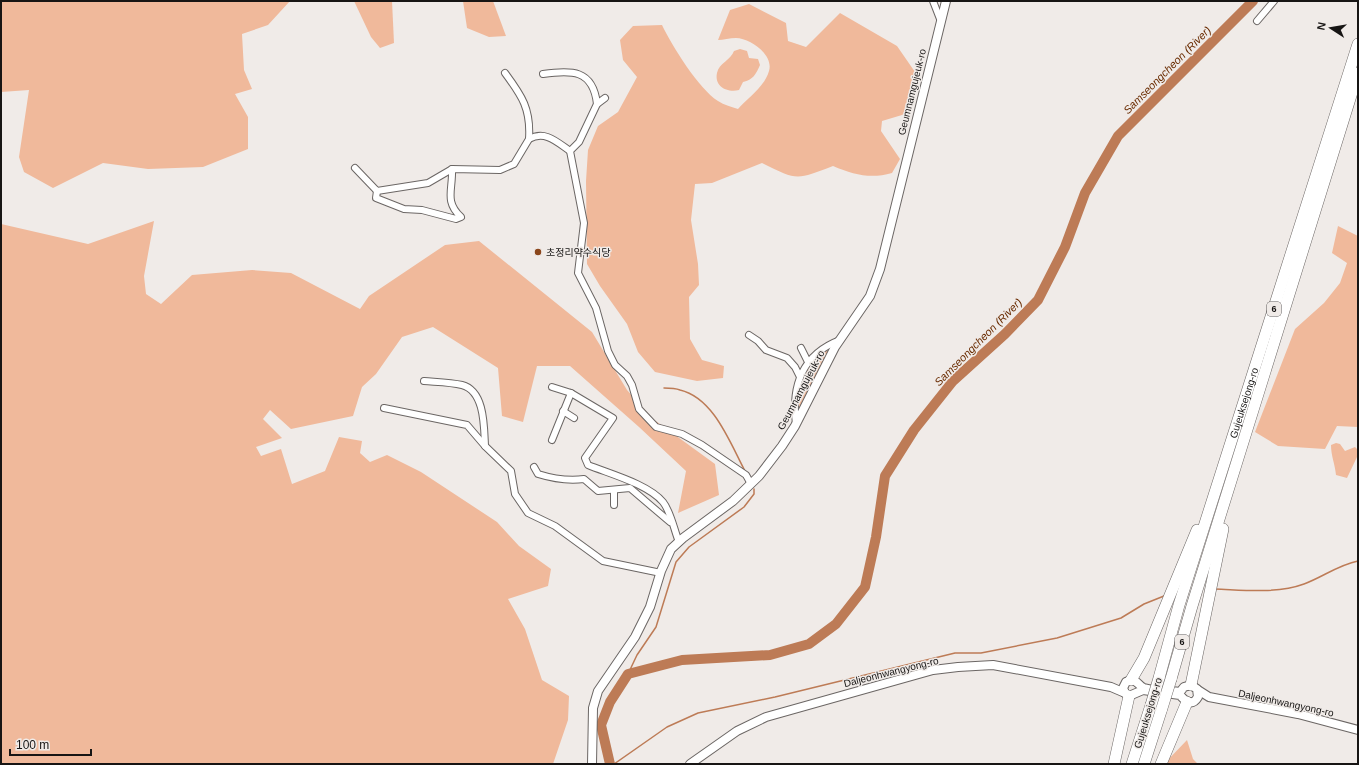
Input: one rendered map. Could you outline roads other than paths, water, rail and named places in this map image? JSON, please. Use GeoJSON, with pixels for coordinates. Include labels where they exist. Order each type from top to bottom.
{"type":"FeatureCollection","features":[{"type":"Feature","properties":{"kind":"highway","name":"Gujeuksejong-ro"},"geometry":{"type":"LineString","coordinates":[[1132,764],[1171,679],[1203,573],[1243,423],[1358,44]]}},
{"type":"Feature","properties":{"kind":"highway","name":"Gujeuksejong-ro"},"geometry":{"type":"LineString","coordinates":[[1144,764],[1157,707],[1159,678],[1179,605],[1184,574],[1243,423],[1358,73]]}},
{"type":"Feature","properties":{"kind":"highway"},"geometry":{"type":"LineString","coordinates":[[1194,688],[1207,605],[1243,423]]}},
{"type":"Feature","properties":{"kind":"highway"},"geometry":{"type":"LineString","coordinates":[[1128,681],[1144,658],[1165,608],[1184,574]]}},
{"type":"Feature","properties":{"kind":"highway"},"geometry":{"type":"LineString","coordinates":[[1114,764],[1127,694]]}},
{"type":"Feature","properties":{"kind":"highway"},"geometry":{"type":"LineString","coordinates":[[1161,764],[1191,701]]}},
{"type":"Feature","properties":{"kind":"main road","name":"Geumnamgujeuk-ro"},"geometry":{"type":"LineString","coordinates":[[592,764],[593,708],[598,691],[635,637],[650,607],[661,573],[671,549],[733,501],[751,484],[782,446],[796,424],[823,367],[870,296],[880,269],[940,19],[946,1]]}},
{"type":"Feature","properties":{"kind":"main road","name":"Daljeonhwangyong-ro"},"geometry":{"type":"LineString","coordinates":[[690,764],[737,731],[766,717],[933,670],[993,665],[1111,687],[1127,694]]}},
{"type":"Feature","properties":{"kind":"main road"},"geometry":{"type":"LineString","coordinates":[[1111,687],[1121,686],[1128,681],[1137,681],[1143,688],[1180,692],[1187,685],[1194,688],[1198,697],[1191,701],[1180,695],[1144,690],[1127,694],[1123,688],[1128,681]]}},
{"type":"Feature","properties":{"kind":"main road","name":"Daljeonhwangyong-ro"},"geometry":{"type":"LineString","coordinates":[[1194,688],[1209,697]]}},
{"type":"Feature","properties":{"kind":"main road","name":"Daljeonhwangyong-ro"},"geometry":{"type":"LineString","coordinates":[[1191,701],[1201,697],[1209,697],[1298,714],[1358,730]]}},
{"type":"Feature","properties":{"kind":"street"},"geometry":{"type":"LineString","coordinates":[[933,1],[940,19]]}},
{"type":"Feature","properties":{"kind":"street"},"geometry":{"type":"LineString","coordinates":[[1257,21],[1274,1]]}},
{"type":"Feature","properties":{"kind":"street"},"geometry":{"type":"LineString","coordinates":[[543,74],[561,72],[580,73],[588,80],[596,94],[597,104]]}},
{"type":"Feature","properties":{"kind":"street"},"geometry":{"type":"LineString","coordinates":[[377,191],[428,183],[452,169],[500,170],[514,164],[528,139],[530,127],[523,97],[505,73]]}},
{"type":"Feature","properties":{"kind":"street"},"geometry":{"type":"LineString","coordinates":[[570,151],[579,142],[597,104],[605,98]]}},
{"type":"Feature","properties":{"kind":"street"},"geometry":{"type":"LineString","coordinates":[[528,139],[535,136],[551,136],[570,151],[584,223],[578,273],[596,308],[608,351],[615,365],[627,376],[632,385],[639,409],[656,427],[682,434],[702,445],[746,475],[751,484]]}},
{"type":"Feature","properties":{"kind":"street"},"geometry":{"type":"LineString","coordinates":[[355,168],[377,191]]}},
{"type":"Feature","properties":{"kind":"street"},"geometry":{"type":"LineString","coordinates":[[377,191],[376,198],[404,209],[422,210],[456,219],[461,218],[450,202],[452,169]]}},
{"type":"Feature","properties":{"kind":"street"},"geometry":{"type":"LineString","coordinates":[[749,335],[758,340],[766,350],[787,358],[795,367],[800,377]]}},
{"type":"Feature","properties":{"kind":"street"},"geometry":{"type":"LineString","coordinates":[[796,424],[794,412],[800,377],[808,362],[826,345],[840,340]]}},
{"type":"Feature","properties":{"kind":"street"},"geometry":{"type":"LineString","coordinates":[[801,348],[808,362]]}},
{"type":"Feature","properties":{"kind":"street"},"geometry":{"type":"LineString","coordinates":[[424,381],[462,385],[472,390],[483,417],[485,446]]}},
{"type":"Feature","properties":{"kind":"street"},"geometry":{"type":"LineString","coordinates":[[552,387],[571,393],[613,418],[585,458],[588,465],[647,490],[662,502],[667,509],[679,542]]}},
{"type":"Feature","properties":{"kind":"street"},"geometry":{"type":"LineString","coordinates":[[552,440],[571,393]]}},
{"type":"Feature","properties":{"kind":"street"},"geometry":{"type":"LineString","coordinates":[[384,408],[467,425],[493,455],[511,471],[515,494],[528,514],[555,526],[603,561],[661,573]]}},
{"type":"Feature","properties":{"kind":"street"},"geometry":{"type":"LineString","coordinates":[[563,411],[574,418]]}},
{"type":"Feature","properties":{"kind":"street"},"geometry":{"type":"LineString","coordinates":[[534,467],[538,474],[552,478],[567,481],[584,479],[598,491],[630,488],[671,523]]}},
{"type":"Feature","properties":{"kind":"street"},"geometry":{"type":"LineString","coordinates":[[614,490],[614,505]]}},
{"type":"Feature","properties":{"kind":"waterway","name":"Samseongcheon (River)"},"geometry":{"type":"LineString","coordinates":[[610,764],[601,725],[610,702],[628,674],[682,660],[770,655],[809,644],[836,624],[865,587],[876,537],[885,476],[914,430],[953,381],[1005,334],[1038,300],[1065,247],[1085,193],[1118,136],[1253,1]]}},
{"type":"Feature","properties":{"kind":"waterway"},"geometry":{"type":"LineString","coordinates":[[664,388],[674,388],[692,395],[712,412],[727,435],[745,471]]}},
{"type":"Feature","properties":{"kind":"waterway"},"geometry":{"type":"LineString","coordinates":[[628,674],[637,655],[656,627],[676,562],[689,547],[744,507],[754,494],[754,489]]}},
{"type":"Feature","properties":{"kind":"waterway"},"geometry":{"type":"LineString","coordinates":[[1215,589],[1260,591],[1294,587],[1311,581],[1344,565],[1358,561]]}},
{"type":"Feature","properties":{"kind":"waterway"},"geometry":{"type":"LineString","coordinates":[[614,764],[667,727],[698,713],[775,697],[955,653],[981,653],[1057,638],[1121,618],[1144,604],[1164,596]]}},
{"type":"Feature","properties":{"kind":"place","name":"초정리약수식당"},"geometry":{"type":"Point","coordinates":[538,252]}}]}
